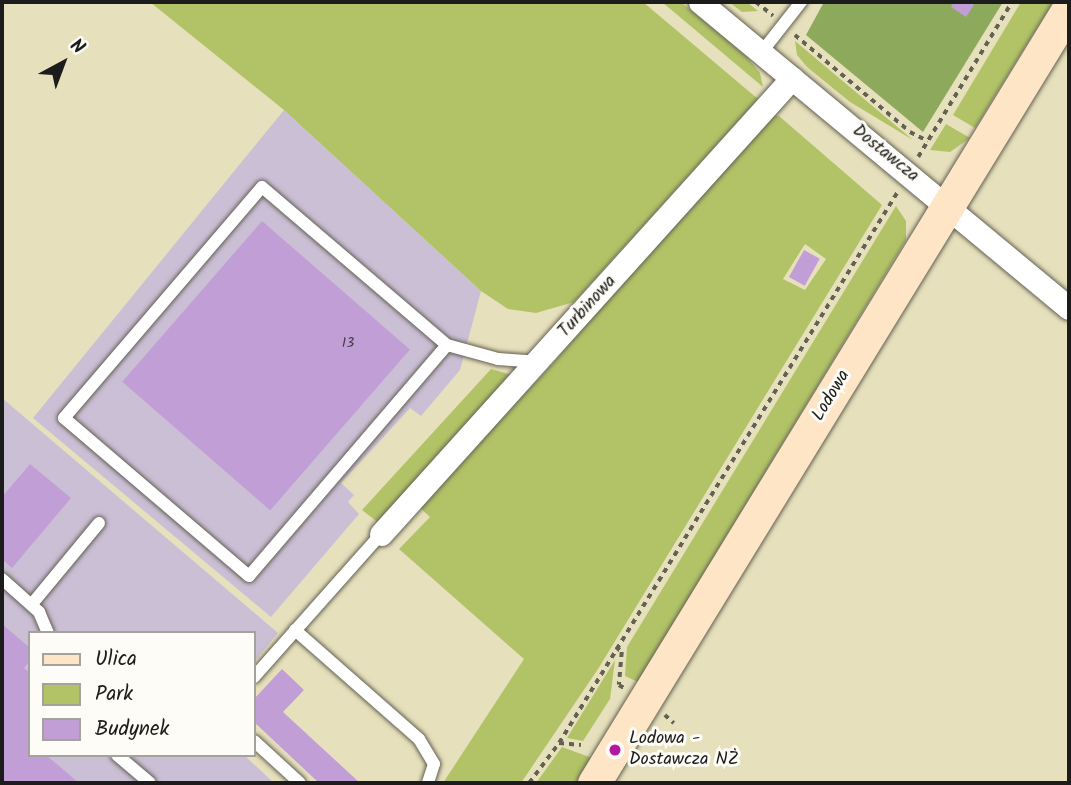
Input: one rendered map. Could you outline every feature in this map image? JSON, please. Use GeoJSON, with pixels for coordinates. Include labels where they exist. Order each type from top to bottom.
{"type":"FeatureCollection","features":[{"type":"Feature","properties":{"kind":"street","name":"Dostawcza"},"geometry":{"type":"LineString","coordinates":[[700,2],[948,204],[1069,308]]}},
{"type":"Feature","properties":{"kind":"street","name":"Lodowa"},"geometry":{"type":"LineString","coordinates":[[594,783],[1069,8]]}},
{"type":"Feature","properties":{"kind":"street","name":"Turbinowa"},"geometry":{"type":"LineString","coordinates":[[382,534],[792,78]]}},
{"type":"Feature","properties":{"kind":"lane"},"geometry":{"type":"LineString","coordinates":[[761,53],[801,2]]}},
{"type":"Feature","properties":{"kind":"lane"},"geometry":{"type":"LineString","coordinates":[[447,345],[249,576],[64,418],[262,187],[447,345],[498,359],[539,362]]}},
{"type":"Feature","properties":{"kind":"lane"},"geometry":{"type":"LineString","coordinates":[[32,604],[99,523]]}},
{"type":"Feature","properties":{"kind":"lane"},"geometry":{"type":"LineString","coordinates":[[256,675],[382,534]]}},
{"type":"Feature","properties":{"kind":"lane"},"geometry":{"type":"LineString","coordinates":[[2,579],[32,604],[47,631]]}},
{"type":"Feature","properties":{"kind":"lane"},"geometry":{"type":"LineString","coordinates":[[295,630],[419,739],[434,764],[428,783]]}},
{"type":"Feature","properties":{"kind":"lane"},"geometry":{"type":"LineString","coordinates":[[256,743],[300,783]]}},
{"type":"Feature","properties":{"kind":"lane"},"geometry":{"type":"LineString","coordinates":[[119,757],[150,783]]}},
{"type":"Feature","properties":{"kind":"path"},"geometry":{"type":"LineString","coordinates":[[756,2],[910,132],[928,141]]}},
{"type":"Feature","properties":{"kind":"path"},"geometry":{"type":"LineString","coordinates":[[529,783],[559,743],[1013,2]]}},
{"type":"Feature","properties":{"kind":"path"},"geometry":{"type":"LineString","coordinates":[[559,743],[581,746]]}},
{"type":"Feature","properties":{"kind":"shaded area"},"geometry":{"type":"Polygon","coordinates":[[[284,110],[481,291],[460,370],[421,416],[410,408],[341,483],[354,495],[348,502],[359,514],[271,617],[33,418],[284,110]]]}},
{"type":"Feature","properties":{"kind":"shaded area"},"geometry":{"type":"Polygon","coordinates":[[[2,398],[278,633],[256,660],[256,631],[28,631],[28,757],[246,757],[274,783],[2,783],[2,398]]]}},
{"type":"Feature","properties":{"kind":"green space"},"geometry":{"type":"Polygon","coordinates":[[[150,2],[643,2],[758,99],[574,302],[536,313],[508,309],[481,291],[284,110],[150,2]]]}},
{"type":"Feature","properties":{"kind":"green space"},"geometry":{"type":"Polygon","coordinates":[[[662,2],[681,2],[746,56],[760,73],[763,87],[662,2]]]}},
{"type":"Feature","properties":{"kind":"green space"},"geometry":{"type":"Polygon","coordinates":[[[729,2],[747,2],[758,11],[742,12],[729,2]]]}},
{"type":"Feature","properties":{"kind":"green space"},"geometry":{"type":"Polygon","coordinates":[[[824,2],[1003,2],[923,132],[806,35],[824,2]]]}},
{"type":"Feature","properties":{"kind":"green space"},"geometry":{"type":"Polygon","coordinates":[[[1021,2],[1053,2],[975,128],[953,115],[1021,2]]]}},
{"type":"Feature","properties":{"kind":"green space"},"geometry":{"type":"Polygon","coordinates":[[[795,41],[913,140],[850,102],[807,67],[797,55],[795,41]]]}},
{"type":"Feature","properties":{"kind":"green space"},"geometry":{"type":"Polygon","coordinates":[[[771,115],[779,116],[882,205],[598,669],[521,783],[443,783],[524,659],[399,549],[430,517],[419,507],[546,371],[771,115]],[[805,244],[783,279],[805,290],[826,259],[805,244]]]}},
{"type":"Feature","properties":{"kind":"green space"},"geometry":{"type":"Polygon","coordinates":[[[946,124],[970,138],[950,152],[930,150],[946,124]]]}},
{"type":"Feature","properties":{"kind":"green space"},"geometry":{"type":"Polygon","coordinates":[[[896,206],[906,221],[906,240],[638,682],[625,676],[627,647],[896,206]]]}},
{"type":"Feature","properties":{"kind":"green space"},"geometry":{"type":"Polygon","coordinates":[[[491,369],[512,375],[380,524],[362,510],[491,369]]]}},
{"type":"Feature","properties":{"kind":"green space"},"geometry":{"type":"Polygon","coordinates":[[[615,660],[610,699],[583,741],[567,738],[615,660]]]}},
{"type":"Feature","properties":{"kind":"green space"},"geometry":{"type":"Polygon","coordinates":[[[562,747],[592,758],[576,783],[536,783],[562,747]]]}},
{"type":"Feature","properties":{"kind":"building"},"geometry":{"type":"Polygon","coordinates":[[[954,2],[970,2],[974,5],[966,17],[951,7],[954,2]]]}},
{"type":"Feature","properties":{"kind":"building"},"geometry":{"type":"Polygon","coordinates":[[[262,221],[410,350],[270,510],[122,382],[262,221]]]}},
{"type":"Feature","properties":{"kind":"building"},"geometry":{"type":"Polygon","coordinates":[[[804,250],[820,259],[805,286],[789,277],[804,250]]]}},
{"type":"Feature","properties":{"kind":"building"},"geometry":{"type":"Polygon","coordinates":[[[30,464],[71,498],[12,568],[2,559],[2,497],[30,464]]]}},
{"type":"Feature","properties":{"kind":"building"},"geometry":{"type":"Polygon","coordinates":[[[2,624],[28,646],[28,663],[24,668],[28,671],[28,757],[48,757],[79,783],[2,783],[2,624]]]}},
{"type":"Feature","properties":{"kind":"building"},"geometry":{"type":"Polygon","coordinates":[[[282,669],[304,690],[283,712],[360,783],[319,783],[256,724],[256,697],[282,669]]]}},
{"type":"Feature","properties":{"kind":"place","name":"Lodowa - Dostawcza NŻ"},"geometry":{"type":"Point","coordinates":[615,750]}}]}
